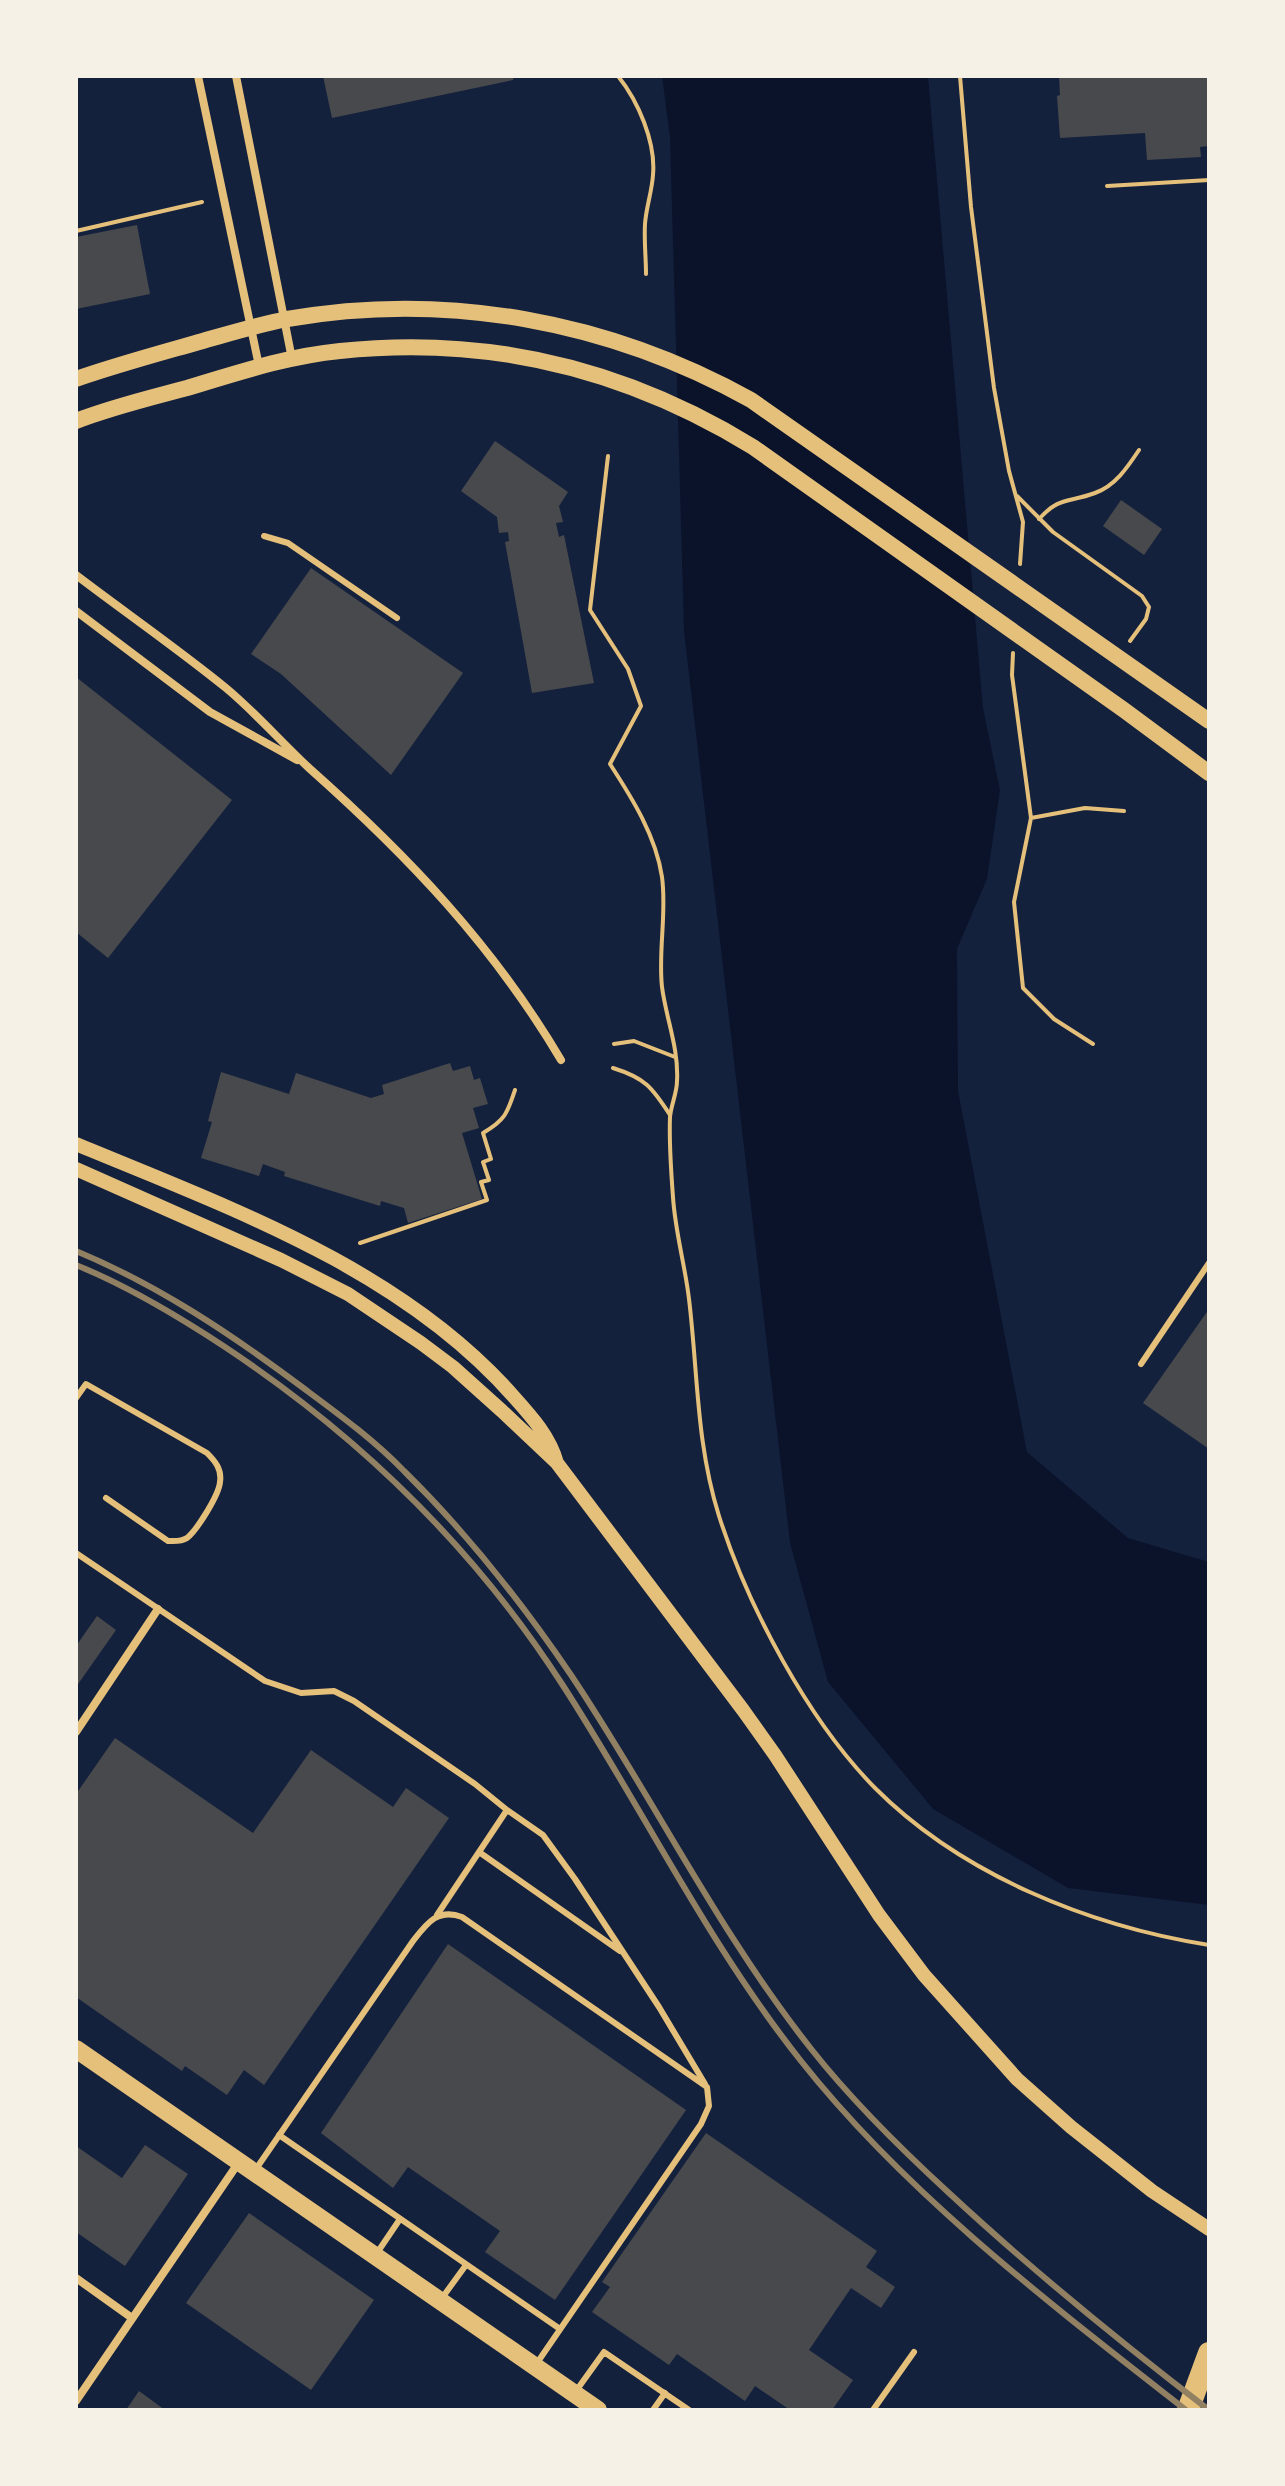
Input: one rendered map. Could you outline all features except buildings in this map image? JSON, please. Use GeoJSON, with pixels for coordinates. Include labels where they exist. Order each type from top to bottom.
{"type":"FeatureCollection","features":[{"type":"Feature","properties":{"kind":"highway"},"geometry":{"type":"LineString","coordinates":[[1188,2410],[1209,2353]]}},
{"type":"Feature","properties":{"kind":"main road"},"geometry":{"type":"LineString","coordinates":[[76,379],[251,328],[284,320],[353,311],[425,308],[522,317],[587,331],[681,365],[751,400],[1209,721]]}},
{"type":"Feature","properties":{"kind":"main road"},"geometry":{"type":"LineString","coordinates":[[76,421],[259,366],[367,348],[439,347],[501,352],[588,371],[651,393],[708,420],[753,447],[1058,662],[1209,773]]}},
{"type":"Feature","properties":{"kind":"main road"},"geometry":{"type":"LineString","coordinates":[[76,2049],[598,2410]]}},
{"type":"Feature","properties":{"kind":"street"},"geometry":{"type":"LineString","coordinates":[[198,76],[259,366]]}},
{"type":"Feature","properties":{"kind":"street"},"geometry":{"type":"LineString","coordinates":[[236,76],[292,359]]}},
{"type":"Feature","properties":{"kind":"street"},"geometry":{"type":"LineString","coordinates":[[76,575],[227,689],[358,809],[441,895],[517,989],[561,1060]]}},
{"type":"Feature","properties":{"kind":"street"},"geometry":{"type":"LineString","coordinates":[[76,611],[210,712],[308,766]]}},
{"type":"Feature","properties":{"kind":"street"},"geometry":{"type":"LineString","coordinates":[[76,1144],[304,1243],[391,1292],[446,1332],[497,1377],[552,1445],[557,1463]]}},
{"type":"Feature","properties":{"kind":"street"},"geometry":{"type":"LineString","coordinates":[[76,1169],[292,1265],[368,1306],[453,1367],[557,1463],[767,1743],[879,1915],[924,1975],[1017,2079],[1071,2127],[1152,2191],[1209,2229]]}},
{"type":"Feature","properties":{"kind":"street"},"geometry":{"type":"LineString","coordinates":[[76,1732],[158,1609]]}},
{"type":"Feature","properties":{"kind":"street"},"geometry":{"type":"LineString","coordinates":[[76,2401],[132,2318],[247,2166]]}},
{"type":"Feature","properties":{"kind":"street"},"geometry":{"type":"LineString","coordinates":[[76,2278],[132,2318]]}},
{"type":"Feature","properties":{"kind":"lane"},"geometry":{"type":"LineString","coordinates":[[264,536],[288,543],[397,618]]}},
{"type":"Feature","properties":{"kind":"lane"},"geometry":{"type":"LineString","coordinates":[[1141,1364],[1209,1263]]}},
{"type":"Feature","properties":{"kind":"lane"},"geometry":{"type":"LineString","coordinates":[[76,1398],[86,1384],[207,1453],[218,1465],[221,1479],[217,1495],[187,1538],[179,1542],[168,1541],[106,1498]]}},
{"type":"Feature","properties":{"kind":"lane"},"geometry":{"type":"LineString","coordinates":[[76,1553],[265,1681],[301,1693],[334,1691],[354,1701],[543,1835],[624,1954],[707,2087],[709,2106],[701,2124],[534,2366]]}},
{"type":"Feature","properties":{"kind":"lane"},"geometry":{"type":"LineString","coordinates":[[247,2166],[279,2135],[413,1941],[437,1915],[507,1810]]}},
{"type":"Feature","properties":{"kind":"lane"},"geometry":{"type":"LineString","coordinates":[[479,1852],[624,1954]]}},
{"type":"Feature","properties":{"kind":"lane"},"geometry":{"type":"LineString","coordinates":[[437,1915],[451,1913],[462,1917],[707,2087]]}},
{"type":"Feature","properties":{"kind":"lane"},"geometry":{"type":"LineString","coordinates":[[279,2135],[560,2329]]}},
{"type":"Feature","properties":{"kind":"lane"},"geometry":{"type":"LineString","coordinates":[[375,2256],[400,2219]]}},
{"type":"Feature","properties":{"kind":"lane"},"geometry":{"type":"LineString","coordinates":[[440,2301],[466,2265]]}},
{"type":"Feature","properties":{"kind":"lane"},"geometry":{"type":"LineString","coordinates":[[574,2394],[604,2352],[689,2410]]}},
{"type":"Feature","properties":{"kind":"lane"},"geometry":{"type":"LineString","coordinates":[[873,2410],[914,2352]]}},
{"type":"Feature","properties":{"kind":"lane"},"geometry":{"type":"LineString","coordinates":[[653,2410],[665,2393]]}},
{"type":"Feature","properties":{"kind":"path"},"geometry":{"type":"LineString","coordinates":[[618,76],[640,114],[650,143],[653,170],[645,221],[646,274]]}},
{"type":"Feature","properties":{"kind":"path"},"geometry":{"type":"LineString","coordinates":[[960,76],[971,207],[994,388],[1023,522],[1019,574]]}},
{"type":"Feature","properties":{"kind":"path"},"geometry":{"type":"LineString","coordinates":[[1107,186],[1209,180]]}},
{"type":"Feature","properties":{"kind":"path"},"geometry":{"type":"LineString","coordinates":[[76,231],[202,202]]}},
{"type":"Feature","properties":{"kind":"path"},"geometry":{"type":"LineString","coordinates":[[1039,519],[1052,504],[1098,493],[1121,476],[1139,450]]}},
{"type":"Feature","properties":{"kind":"path"},"geometry":{"type":"LineString","coordinates":[[608,456],[590,610],[628,669],[641,706],[610,764],[631,796],[649,834],[662,876],[662,986],[677,1081],[670,1115],[673,1200],[689,1298],[699,1428],[719,1516],[773,1642],[814,1711],[875,1787],[913,1821],[988,1871],[1074,1909],[1151,1933],[1209,1945]]}},
{"type":"Feature","properties":{"kind":"path"},"geometry":{"type":"LineString","coordinates":[[1015,494],[1053,532],[1142,596],[1149,607],[1146,619],[1130,641]]}},
{"type":"Feature","properties":{"kind":"path"},"geometry":{"type":"LineString","coordinates":[[1014,646],[1012,675],[1031,818],[1014,902],[1023,988],[1054,1019],[1093,1044]]}},
{"type":"Feature","properties":{"kind":"path"},"geometry":{"type":"LineString","coordinates":[[1031,818],[1085,808],[1124,811]]}},
{"type":"Feature","properties":{"kind":"path"},"geometry":{"type":"LineString","coordinates":[[614,1044],[634,1041],[675,1057]]}},
{"type":"Feature","properties":{"kind":"path"},"geometry":{"type":"LineString","coordinates":[[613,1068],[637,1076],[653,1088],[670,1115]]}},
{"type":"Feature","properties":{"kind":"path"},"geometry":{"type":"LineString","coordinates":[[360,1243],[487,1200],[481,1182],[489,1180],[483,1162],[491,1159],[483,1133],[500,1123],[506,1115],[515,1090]]}},
{"type":"Feature","properties":{"kind":"water"},"geometry":{"type":"Polygon","coordinates":[[[662,76],[928,76],[983,708],[1000,790],[987,879],[957,949],[958,1091],[1027,1452],[1128,1538],[1209,1562],[1209,1905],[1068,1888],[933,1809],[828,1682],[790,1543],[684,631],[670,138],[662,76]]]}},
{"type":"Feature","properties":{"kind":"railway"},"geometry":{"type":"LineString","coordinates":[[76,1251],[165,1295],[248,1348],[367,1437],[427,1494],[513,1595],[571,1675],[747,1959],[828,2069],[895,2142],[980,2222],[1076,2304],[1209,2410]]}},
{"type":"Feature","properties":{"kind":"railway"},"geometry":{"type":"LineString","coordinates":[[76,1265],[152,1302],[274,1381],[368,1457],[411,1498],[491,1587],[528,1634],[592,1731],[736,1970],[801,2061],[842,2110],[887,2157],[983,2246],[1186,2410]]}}]}
